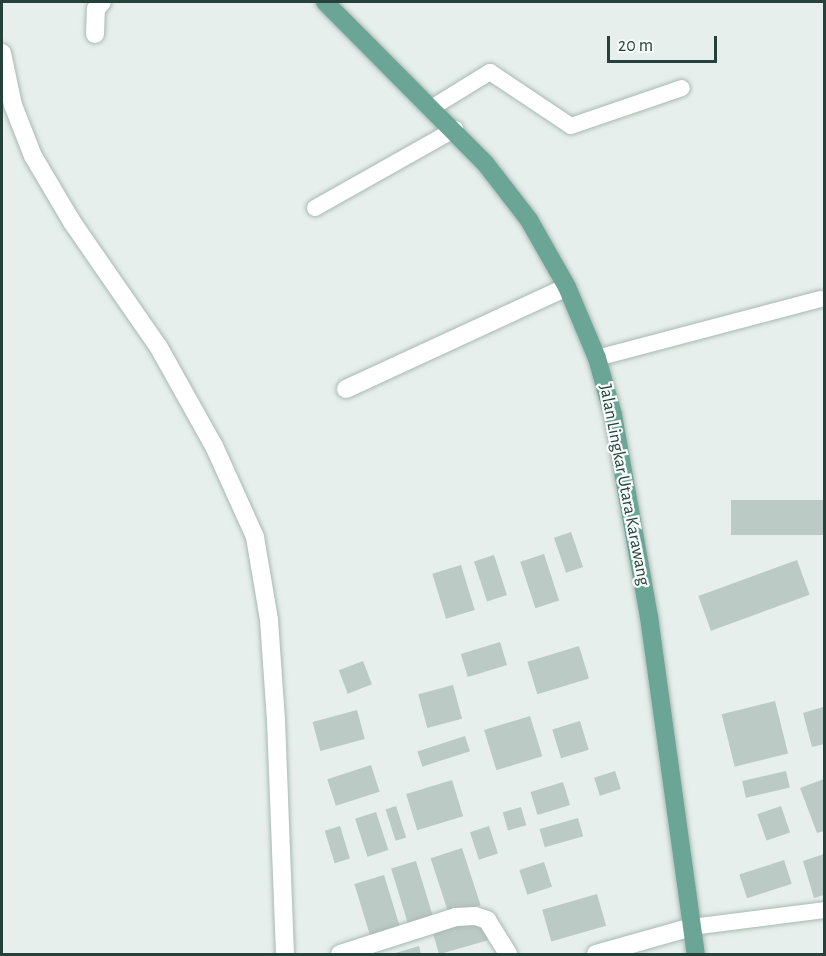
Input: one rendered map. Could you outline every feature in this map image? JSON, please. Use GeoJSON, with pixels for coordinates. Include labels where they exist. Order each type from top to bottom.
{"type":"FeatureCollection","features":[{"type":"Feature","properties":{"kind":"main road","name":"Jalan Lingkar Utara Karawang"},"geometry":{"type":"LineString","coordinates":[[325,2],[455,129],[528,220],[567,287],[597,358],[613,415],[642,574],[696,954]]}},
{"type":"Feature","properties":{"kind":"street"},"geometry":{"type":"LineString","coordinates":[[95,34],[96,9],[102,2]]}},
{"type":"Feature","properties":{"kind":"street"},"geometry":{"type":"LineString","coordinates":[[2,53],[13,105],[33,156],[72,222],[158,346],[214,446],[255,537],[269,620],[276,720],[285,954]]}},
{"type":"Feature","properties":{"kind":"street"},"geometry":{"type":"LineString","coordinates":[[346,389],[567,287]]}},
{"type":"Feature","properties":{"kind":"street"},"geometry":{"type":"LineString","coordinates":[[340,954],[456,917],[476,916],[487,920],[508,954]]}},
{"type":"Feature","properties":{"kind":"street"},"geometry":{"type":"LineString","coordinates":[[596,954],[692,927]]}},
{"type":"Feature","properties":{"kind":"lane"},"geometry":{"type":"LineString","coordinates":[[433,108],[489,72],[571,126],[682,88]]}},
{"type":"Feature","properties":{"kind":"lane"},"geometry":{"type":"LineString","coordinates":[[315,208],[455,129]]}},
{"type":"Feature","properties":{"kind":"lane"},"geometry":{"type":"LineString","coordinates":[[597,358],[820,299]]}},
{"type":"Feature","properties":{"kind":"lane"},"geometry":{"type":"LineString","coordinates":[[692,927],[825,910]]}},
{"type":"Feature","properties":{"kind":"building"},"geometry":{"type":"Polygon","coordinates":[[[731,500],[824,500],[824,535],[731,535],[731,500]]]}},
{"type":"Feature","properties":{"kind":"building"},"geometry":{"type":"Polygon","coordinates":[[[571,532],[583,567],[566,573],[554,538],[571,532]]]}},
{"type":"Feature","properties":{"kind":"building"},"geometry":{"type":"Polygon","coordinates":[[[544,554],[559,601],[535,608],[520,562],[544,554]]]}},
{"type":"Feature","properties":{"kind":"building"},"geometry":{"type":"Polygon","coordinates":[[[494,555],[507,595],[487,601],[474,561],[494,555]]]}},
{"type":"Feature","properties":{"kind":"building"},"geometry":{"type":"Polygon","coordinates":[[[797,560],[810,595],[711,631],[698,596],[797,560]]]}},
{"type":"Feature","properties":{"kind":"building"},"geometry":{"type":"Polygon","coordinates":[[[461,565],[475,610],[446,619],[432,574],[461,565]]]}},
{"type":"Feature","properties":{"kind":"building"},"geometry":{"type":"Polygon","coordinates":[[[500,642],[507,665],[468,677],[461,654],[500,642]]]}},
{"type":"Feature","properties":{"kind":"building"},"geometry":{"type":"Polygon","coordinates":[[[579,646],[589,679],[537,694],[527,662],[579,646]]]}},
{"type":"Feature","properties":{"kind":"building"},"geometry":{"type":"Polygon","coordinates":[[[363,661],[372,684],[348,694],[339,670],[363,661]]]}},
{"type":"Feature","properties":{"kind":"building"},"geometry":{"type":"Polygon","coordinates":[[[453,685],[462,719],[427,728],[418,694],[453,685]]]}},
{"type":"Feature","properties":{"kind":"building"},"geometry":{"type":"Polygon","coordinates":[[[775,701],[788,753],[735,767],[722,714],[775,701]]]}},
{"type":"Feature","properties":{"kind":"building"},"geometry":{"type":"Polygon","coordinates":[[[823,707],[824,744],[812,747],[803,713],[823,707]]]}},
{"type":"Feature","properties":{"kind":"building"},"geometry":{"type":"Polygon","coordinates":[[[357,710],[365,739],[320,751],[313,722],[357,710]]]}},
{"type":"Feature","properties":{"kind":"building"},"geometry":{"type":"Polygon","coordinates":[[[530,716],[542,756],[496,770],[484,730],[530,716]]]}},
{"type":"Feature","properties":{"kind":"building"},"geometry":{"type":"Polygon","coordinates":[[[580,721],[589,750],[561,758],[552,729],[580,721]]]}},
{"type":"Feature","properties":{"kind":"building"},"geometry":{"type":"Polygon","coordinates":[[[465,736],[470,751],[422,767],[417,751],[465,736]]]}},
{"type":"Feature","properties":{"kind":"building"},"geometry":{"type":"Polygon","coordinates":[[[371,765],[380,792],[336,806],[327,779],[371,765]]]}},
{"type":"Feature","properties":{"kind":"building"},"geometry":{"type":"Polygon","coordinates":[[[615,771],[621,789],[600,796],[594,778],[615,771]]]}},
{"type":"Feature","properties":{"kind":"building"},"geometry":{"type":"Polygon","coordinates":[[[786,771],[790,788],[746,798],[742,781],[786,771]]]}},
{"type":"Feature","properties":{"kind":"building"},"geometry":{"type":"Polygon","coordinates":[[[824,779],[824,831],[817,833],[800,788],[824,779]]]}},
{"type":"Feature","properties":{"kind":"building"},"geometry":{"type":"Polygon","coordinates":[[[452,780],[463,816],[417,830],[406,794],[452,780]]]}},
{"type":"Feature","properties":{"kind":"building"},"geometry":{"type":"Polygon","coordinates":[[[563,782],[570,805],[538,815],[530,792],[563,782]]]}},
{"type":"Feature","properties":{"kind":"building"},"geometry":{"type":"Polygon","coordinates":[[[396,806],[406,837],[396,841],[386,809],[396,806]]]}},
{"type":"Feature","properties":{"kind":"building"},"geometry":{"type":"Polygon","coordinates":[[[781,806],[790,832],[766,841],[757,814],[781,806]]]}},
{"type":"Feature","properties":{"kind":"building"},"geometry":{"type":"Polygon","coordinates":[[[521,807],[526,825],[508,831],[503,812],[521,807]]]}},
{"type":"Feature","properties":{"kind":"building"},"geometry":{"type":"Polygon","coordinates":[[[376,812],[388,850],[367,857],[355,819],[376,812]]]}},
{"type":"Feature","properties":{"kind":"building"},"geometry":{"type":"Polygon","coordinates":[[[578,818],[583,836],[545,847],[540,829],[578,818]]]}},
{"type":"Feature","properties":{"kind":"building"},"geometry":{"type":"Polygon","coordinates":[[[340,826],[350,859],[335,863],[325,831],[340,826]]]}},
{"type":"Feature","properties":{"kind":"building"},"geometry":{"type":"Polygon","coordinates":[[[489,826],[498,854],[479,860],[470,832],[489,826]]]}},
{"type":"Feature","properties":{"kind":"building"},"geometry":{"type":"Polygon","coordinates":[[[462,848],[481,905],[449,915],[431,858],[462,848]]]}},
{"type":"Feature","properties":{"kind":"building"},"geometry":{"type":"Polygon","coordinates":[[[824,854],[824,895],[814,898],[803,861],[824,854]]]}},
{"type":"Feature","properties":{"kind":"building"},"geometry":{"type":"Polygon","coordinates":[[[784,860],[792,884],[747,898],[739,875],[784,860]]]}},
{"type":"Feature","properties":{"kind":"building"},"geometry":{"type":"Polygon","coordinates":[[[416,861],[434,919],[409,927],[391,869],[416,861]]]}},
{"type":"Feature","properties":{"kind":"building"},"geometry":{"type":"Polygon","coordinates":[[[544,862],[552,887],[527,895],[519,870],[544,862]]]}},
{"type":"Feature","properties":{"kind":"building"},"geometry":{"type":"Polygon","coordinates":[[[384,875],[401,930],[371,940],[354,884],[384,875]]]}},
{"type":"Feature","properties":{"kind":"building"},"geometry":{"type":"Polygon","coordinates":[[[597,894],[606,926],[551,941],[542,910],[597,894]]]}},
{"type":"Feature","properties":{"kind":"building"},"geometry":{"type":"Polygon","coordinates":[[[482,919],[488,940],[439,954],[433,933],[482,919]]]}},
{"type":"Feature","properties":{"kind":"building"},"geometry":{"type":"Polygon","coordinates":[[[419,946],[421,954],[392,954],[419,946]]]}}]}
